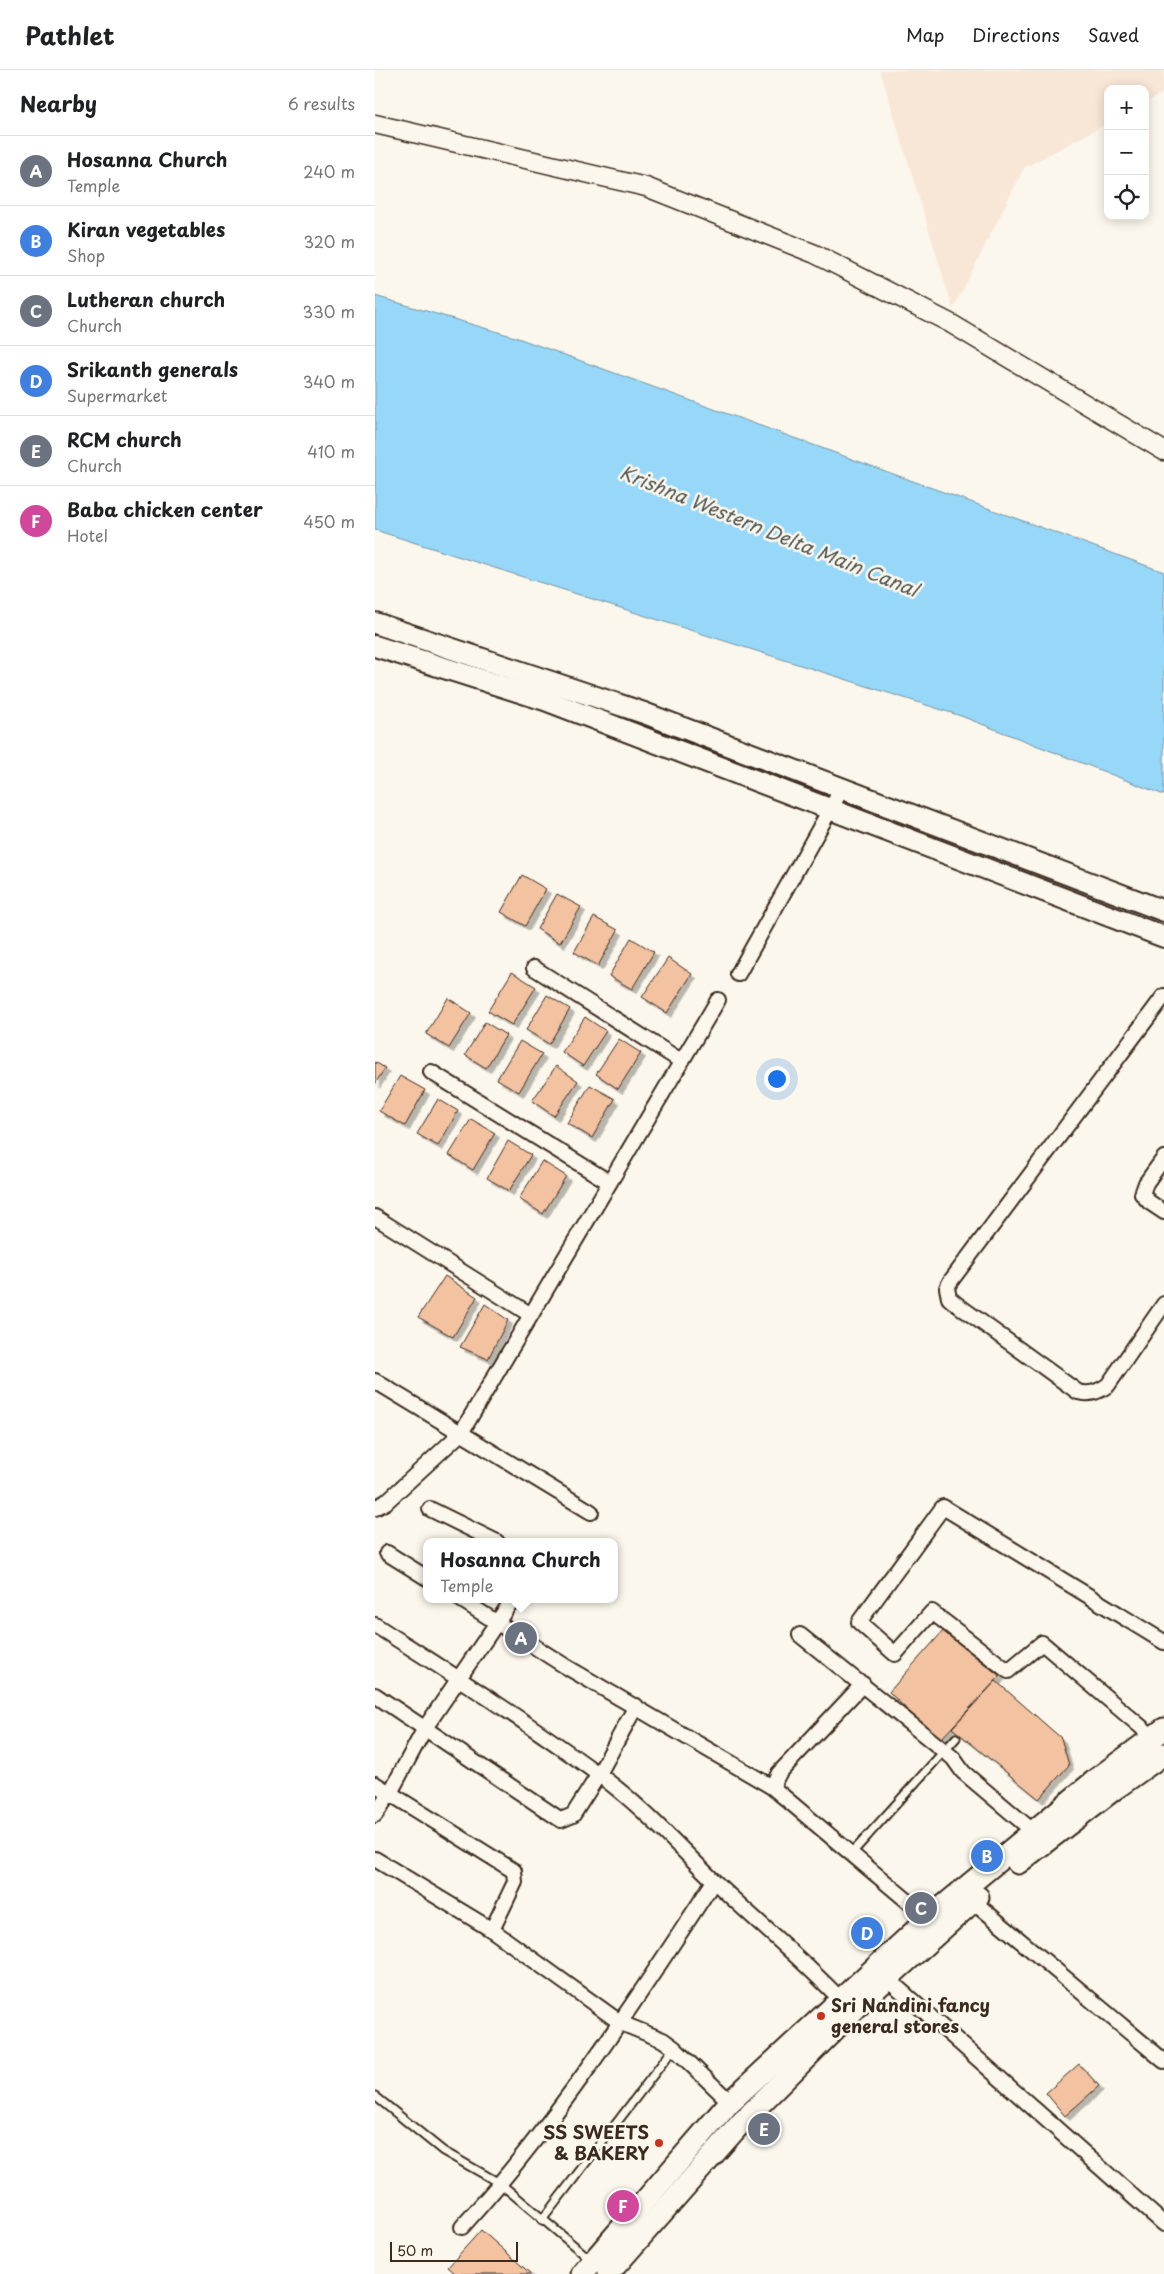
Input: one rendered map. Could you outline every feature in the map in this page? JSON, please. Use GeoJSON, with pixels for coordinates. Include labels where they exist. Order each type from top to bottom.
{"type":"FeatureCollection","features":[{"type":"Feature","properties":{"kind":"main road"},"geometry":{"type":"LineString","coordinates":[[375,623],[613,703],[1164,911]]}},
{"type":"Feature","properties":{"kind":"main road"},"geometry":{"type":"LineString","coordinates":[[375,646],[545,700],[829,810],[1164,936]]}},
{"type":"Feature","properties":{"kind":"main road"},"geometry":{"type":"LineString","coordinates":[[605,724],[613,703]]}},
{"type":"Feature","properties":{"kind":"main road"},"geometry":{"type":"LineString","coordinates":[[597,2271],[741,2123],[881,1973],[969,1895],[1034,1832],[1098,1778],[1160,1740]]}},
{"type":"Feature","properties":{"kind":"main road"},"geometry":{"type":"LineString","coordinates":[[969,1895],[997,1880],[1082,1814],[1160,1740]]}},
{"type":"Feature","properties":{"kind":"main road"},"geometry":{"type":"LineString","coordinates":[[597,2271],[729,2102],[841,2000],[881,1973]]}},
{"type":"Feature","properties":{"kind":"street"},"geometry":{"type":"LineString","coordinates":[[375,124],[646,187],[815,254],[950,323],[1164,452]]}},
{"type":"Feature","properties":{"kind":"street"},"geometry":{"type":"LineString","coordinates":[[738,974],[841,790]]}},
{"type":"Feature","properties":{"kind":"street"},"geometry":{"type":"LineString","coordinates":[[534,968],[681,1061]]}},
{"type":"Feature","properties":{"kind":"street"},"geometry":{"type":"LineString","coordinates":[[1164,996],[947,1288],[949,1298],[955,1303],[1078,1392],[1084,1394],[1093,1393],[1107,1385],[1164,1304]]}},
{"type":"Feature","properties":{"kind":"street"},"geometry":{"type":"LineString","coordinates":[[375,1508],[386,1502],[461,1433],[718,1000]]}},
{"type":"Feature","properties":{"kind":"street"},"geometry":{"type":"LineString","coordinates":[[431,1072],[609,1182]]}},
{"type":"Feature","properties":{"kind":"street"},"geometry":{"type":"LineString","coordinates":[[1164,1158],[1143,1189],[1142,1194],[1149,1202],[1164,1212]]}},
{"type":"Feature","properties":{"kind":"street"},"geometry":{"type":"LineString","coordinates":[[375,1217],[531,1314]]}},
{"type":"Feature","properties":{"kind":"street"},"geometry":{"type":"LineString","coordinates":[[375,1381],[591,1512]]}},
{"type":"Feature","properties":{"kind":"street"},"geometry":{"type":"LineString","coordinates":[[1160,1740],[1042,1643],[1008,1671],[932,1612],[895,1654],[859,1622],[943,1507],[1164,1642]]}},
{"type":"Feature","properties":{"kind":"street"},"geometry":{"type":"LineString","coordinates":[[430,1509],[489,1538]]}},
{"type":"Feature","properties":{"kind":"street"},"geometry":{"type":"LineString","coordinates":[[387,1553],[423,1576]]}},
{"type":"Feature","properties":{"kind":"street"},"geometry":{"type":"LineString","coordinates":[[467,1603],[565,1666],[772,1787],[935,1924]]}},
{"type":"Feature","properties":{"kind":"street"},"geometry":{"type":"LineString","coordinates":[[375,1815],[391,1793],[425,1728],[510,1603]]}},
{"type":"Feature","properties":{"kind":"street"},"geometry":{"type":"LineString","coordinates":[[375,1625],[459,1678],[599,1774],[664,1829],[714,1881],[817,1974],[841,2000]]}},
{"type":"Feature","properties":{"kind":"street"},"geometry":{"type":"LineString","coordinates":[[800,1635],[953,1758],[963,1772],[1034,1832]]}},
{"type":"Feature","properties":{"kind":"street"},"geometry":{"type":"LineString","coordinates":[[772,1787],[779,1773],[863,1684]]}},
{"type":"Feature","properties":{"kind":"street"},"geometry":{"type":"LineString","coordinates":[[375,1695],[561,1820],[573,1816],[599,1774],[636,1706]]}},
{"type":"Feature","properties":{"kind":"street"},"geometry":{"type":"LineString","coordinates":[[375,1784],[514,1871],[515,1882],[492,1930]]}},
{"type":"Feature","properties":{"kind":"street"},"geometry":{"type":"LineString","coordinates":[[375,1859],[492,1930],[621,2023],[663,2040],[674,2048],[729,2102]]}},
{"type":"Feature","properties":{"kind":"street"},"geometry":{"type":"LineString","coordinates":[[462,2227],[501,2184],[621,2023],[714,1881]]}},
{"type":"Feature","properties":{"kind":"street"},"geometry":{"type":"LineString","coordinates":[[969,1895],[1164,2061]]}},
{"type":"Feature","properties":{"kind":"street"},"geometry":{"type":"LineString","coordinates":[[881,1973],[1164,2224]]}},
{"type":"Feature","properties":{"kind":"lane"},"geometry":{"type":"LineString","coordinates":[[851,1854],[956,1738]]}},
{"type":"Feature","properties":{"kind":"lane"},"geometry":{"type":"LineString","coordinates":[[542,2220],[674,2048]]}},
{"type":"Feature","properties":{"kind":"lane"},"geometry":{"type":"LineString","coordinates":[[375,2096],[443,2151],[501,2184],[597,2271]]}},
{"type":"Feature","properties":{"kind":"shaded area"},"geometry":{"type":"Polygon","coordinates":[[[880,70],[1164,70],[1164,92],[1149,101],[1149,85],[1104,85],[1104,125],[1024,168],[953,309],[880,70]]]}},
{"type":"Feature","properties":{"kind":"water","name":"Krishna Western Delta Main Canal"},"geometry":{"type":"Polygon","coordinates":[[[375,296],[515,337],[1164,572],[1164,795],[961,716],[375,530],[375,296]]]}},
{"type":"Feature","properties":{"kind":"building"},"geometry":{"type":"Polygon","coordinates":[[[522,875],[546,889],[525,926],[501,912],[522,875]]]}},
{"type":"Feature","properties":{"kind":"building"},"geometry":{"type":"Polygon","coordinates":[[[557,894],[581,907],[560,943],[537,929],[557,894]]]}},
{"type":"Feature","properties":{"kind":"building"},"geometry":{"type":"Polygon","coordinates":[[[594,917],[618,930],[598,966],[574,952],[594,917]]]}},
{"type":"Feature","properties":{"kind":"building"},"geometry":{"type":"Polygon","coordinates":[[[631,938],[654,952],[632,989],[609,976],[631,938]]]}},
{"type":"Feature","properties":{"kind":"building"},"geometry":{"type":"Polygon","coordinates":[[[668,958],[692,974],[667,1013],[642,997],[668,958]]]}},
{"type":"Feature","properties":{"kind":"building"},"geometry":{"type":"Polygon","coordinates":[[[512,972],[536,987],[512,1025],[488,1011],[512,972]]]}},
{"type":"Feature","properties":{"kind":"building"},"geometry":{"type":"Polygon","coordinates":[[[547,995],[570,1009],[549,1044],[526,1030],[547,995]]]}},
{"type":"Feature","properties":{"kind":"building"},"geometry":{"type":"Polygon","coordinates":[[[448,998],[471,1013],[449,1048],[426,1034],[448,998]]]}},
{"type":"Feature","properties":{"kind":"building"},"geometry":{"type":"Polygon","coordinates":[[[585,1017],[606,1031],[583,1066],[562,1052],[585,1017]]]}},
{"type":"Feature","properties":{"kind":"building"},"geometry":{"type":"Polygon","coordinates":[[[485,1022],[506,1035],[486,1068],[465,1055],[485,1022]]]}},
{"type":"Feature","properties":{"kind":"building"},"geometry":{"type":"Polygon","coordinates":[[[619,1039],[641,1053],[618,1089],[596,1074],[619,1039]]]}},
{"type":"Feature","properties":{"kind":"building"},"geometry":{"type":"Polygon","coordinates":[[[520,1041],[542,1054],[519,1092],[497,1079],[520,1041]]]}},
{"type":"Feature","properties":{"kind":"building"},"geometry":{"type":"Polygon","coordinates":[[[375,1062],[385,1068],[375,1084],[375,1062]]]}},
{"type":"Feature","properties":{"kind":"building"},"geometry":{"type":"Polygon","coordinates":[[[556,1066],[578,1081],[554,1116],[532,1101],[556,1066]]]}},
{"type":"Feature","properties":{"kind":"building"},"geometry":{"type":"Polygon","coordinates":[[[400,1076],[425,1090],[405,1126],[379,1111],[400,1076]]]}},
{"type":"Feature","properties":{"kind":"building"},"geometry":{"type":"Polygon","coordinates":[[[590,1085],[615,1099],[592,1138],[567,1123],[590,1085]]]}},
{"type":"Feature","properties":{"kind":"building"},"geometry":{"type":"Polygon","coordinates":[[[438,1099],[458,1111],[438,1146],[417,1134],[438,1099]]]}},
{"type":"Feature","properties":{"kind":"building"},"geometry":{"type":"Polygon","coordinates":[[[471,1119],[495,1133],[473,1170],[449,1155],[471,1119]]]}},
{"type":"Feature","properties":{"kind":"building"},"geometry":{"type":"Polygon","coordinates":[[[508,1141],[531,1155],[509,1191],[487,1178],[508,1141]]]}},
{"type":"Feature","properties":{"kind":"building"},"geometry":{"type":"Polygon","coordinates":[[[542,1161],[566,1176],[543,1214],[519,1199],[542,1161]]]}},
{"type":"Feature","properties":{"kind":"building"},"geometry":{"type":"Polygon","coordinates":[[[445,1276],[477,1297],[453,1337],[418,1317],[445,1276]]]}},
{"type":"Feature","properties":{"kind":"building"},"geometry":{"type":"Polygon","coordinates":[[[485,1304],[508,1320],[488,1359],[460,1347],[485,1304]]]}},
{"type":"Feature","properties":{"kind":"building"},"geometry":{"type":"Polygon","coordinates":[[[943,1631],[1000,1676],[939,1741],[889,1692],[943,1631]]]}},
{"type":"Feature","properties":{"kind":"building"},"geometry":{"type":"Polygon","coordinates":[[[996,1681],[1061,1738],[1069,1765],[1039,1799],[952,1728],[996,1681]]]}},
{"type":"Feature","properties":{"kind":"building"},"geometry":{"type":"Polygon","coordinates":[[[1079,2064],[1099,2086],[1065,2116],[1046,2093],[1079,2064]]]}},
{"type":"Feature","properties":{"kind":"building"},"geometry":{"type":"Polygon","coordinates":[[[481,2230],[531,2274],[456,2274],[448,2267],[481,2230]]]}},
{"type":"Feature","properties":{"kind":"place","name":"Hosanna Church"},"geometry":{"type":"Point","coordinates":[521,1638]}},
{"type":"Feature","properties":{"kind":"place","name":"Kiran vegetables"},"geometry":{"type":"Point","coordinates":[987,1856]}},
{"type":"Feature","properties":{"kind":"place","name":"Lutheran church"},"geometry":{"type":"Point","coordinates":[921,1908]}},
{"type":"Feature","properties":{"kind":"place","name":"Srikanth generals"},"geometry":{"type":"Point","coordinates":[867,1933]}},
{"type":"Feature","properties":{"kind":"place","name":"Sri Nandini fancy general stores"},"geometry":{"type":"Point","coordinates":[821,2016]}},
{"type":"Feature","properties":{"kind":"place","name":"RCM church"},"geometry":{"type":"Point","coordinates":[764,2129]}},
{"type":"Feature","properties":{"kind":"place","name":"SS SWEETS & BAKERY"},"geometry":{"type":"Point","coordinates":[659,2143]}},
{"type":"Feature","properties":{"kind":"place","name":"Baba chicken center"},"geometry":{"type":"Point","coordinates":[623,2206]}}]}
